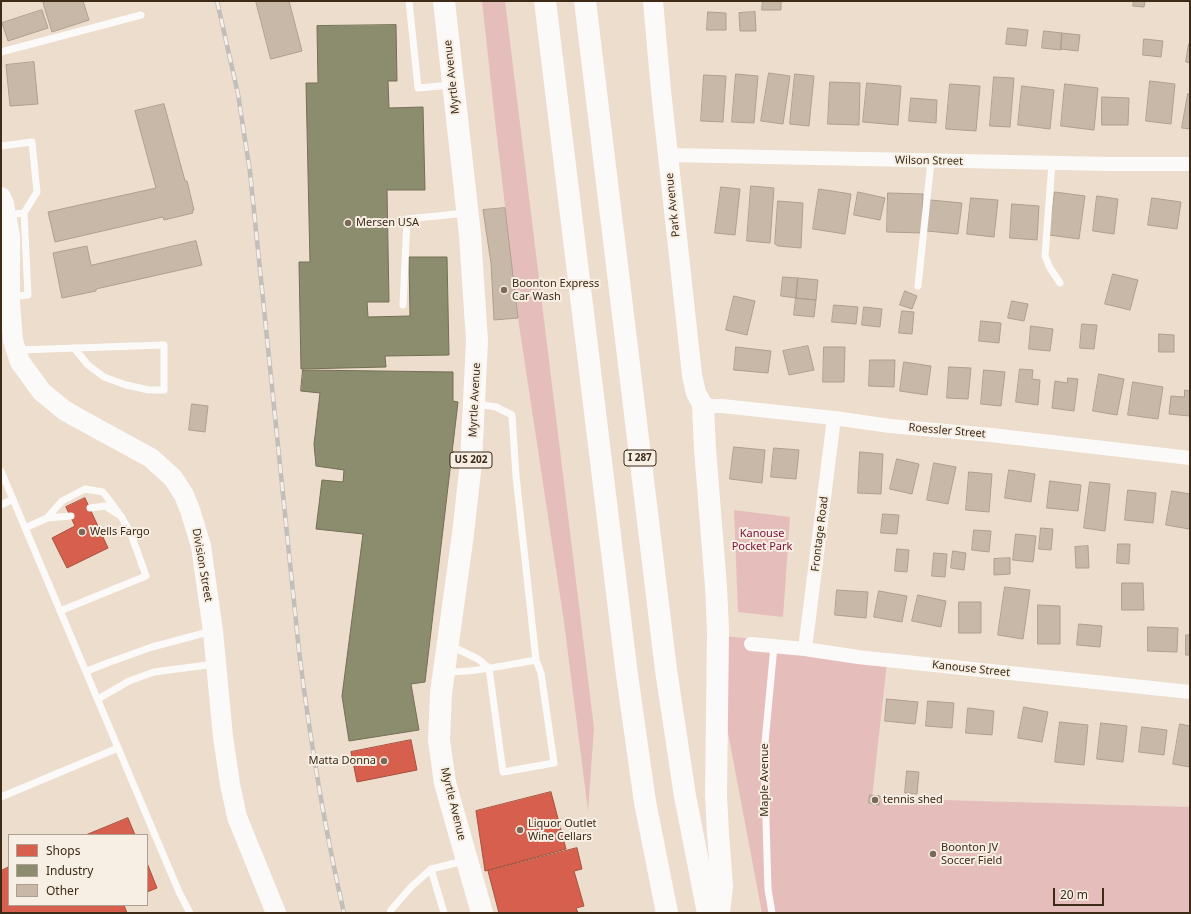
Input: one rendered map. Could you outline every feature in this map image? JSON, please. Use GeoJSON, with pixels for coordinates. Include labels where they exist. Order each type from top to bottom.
{"type":"FeatureCollection","features":[{"type":"Feature","properties":{"kind":"main road","name":"Myrtle Avenue"},"geometry":{"type":"LineString","coordinates":[[444,1],[468,213],[477,341],[471,462],[441,693],[439,740],[445,782],[482,913]]}},
{"type":"Feature","properties":{"kind":"main road"},"geometry":{"type":"LineString","coordinates":[[545,1],[627,675],[645,802],[667,913]]}},
{"type":"Feature","properties":{"kind":"main road","name":"I 287"},"geometry":{"type":"LineString","coordinates":[[585,1],[666,670],[685,796],[708,913]]}},
{"type":"Feature","properties":{"kind":"main road"},"geometry":{"type":"LineString","coordinates":[[703,406],[718,630],[716,795],[722,886],[719,913]]}},
{"type":"Feature","properties":{"kind":"street","name":"Park Avenue"},"geometry":{"type":"LineString","coordinates":[[653,1],[661,91],[692,375],[696,393],[703,406]]}},
{"type":"Feature","properties":{"kind":"street","name":"Wilson Street"},"geometry":{"type":"LineString","coordinates":[[668,155],[931,161],[1190,164]]}},
{"type":"Feature","properties":{"kind":"street","name":"Division Street"},"geometry":{"type":"LineString","coordinates":[[10,208],[10,297],[14,341],[20,362],[42,392],[64,410],[151,458],[174,478],[184,495],[190,510],[199,537],[213,631],[223,737],[230,784],[237,817],[276,913]]}},
{"type":"Feature","properties":{"kind":"street","name":"Roessler Street"},"geometry":{"type":"LineString","coordinates":[[703,406],[722,406],[834,418],[890,426],[991,435],[1190,458]]}},
{"type":"Feature","properties":{"kind":"street","name":"Frontage Road"},"geometry":{"type":"LineString","coordinates":[[805,649],[834,418]]}},
{"type":"Feature","properties":{"kind":"street","name":"Kanouse Street"},"geometry":{"type":"LineString","coordinates":[[751,644],[805,649],[858,657],[1190,692]]}},
{"type":"Feature","properties":{"kind":"lane"},"geometry":{"type":"LineString","coordinates":[[409,1],[418,88],[453,84]]}},
{"type":"Feature","properties":{"kind":"lane"},"geometry":{"type":"LineString","coordinates":[[1,52],[141,15]]}},
{"type":"Feature","properties":{"kind":"lane"},"geometry":{"type":"LineString","coordinates":[[1,146],[32,142],[37,192],[10,208]]}},
{"type":"Feature","properties":{"kind":"lane"},"geometry":{"type":"LineString","coordinates":[[918,286],[931,161]]}},
{"type":"Feature","properties":{"kind":"lane"},"geometry":{"type":"LineString","coordinates":[[1052,163],[1045,256],[1050,268],[1060,283]]}},
{"type":"Feature","properties":{"kind":"lane"},"geometry":{"type":"LineString","coordinates":[[403,305],[407,219],[468,213]]}},
{"type":"Feature","properties":{"kind":"lane"},"geometry":{"type":"LineString","coordinates":[[16,350],[74,348],[164,345],[164,390],[150,390],[126,385],[104,377],[88,365],[74,348]]}},
{"type":"Feature","properties":{"kind":"lane"},"geometry":{"type":"LineString","coordinates":[[448,644],[478,659],[489,668],[503,772],[554,763],[541,673],[536,660],[516,476],[512,415],[496,407],[475,404]]}},
{"type":"Feature","properties":{"kind":"lane"},"geometry":{"type":"LineString","coordinates":[[1,471],[87,671],[179,892],[190,913]]}},
{"type":"Feature","properties":{"kind":"lane"},"geometry":{"type":"LineString","coordinates":[[47,518],[62,501],[85,489],[103,492],[132,534],[146,576],[60,611]]}},
{"type":"Feature","properties":{"kind":"lane"},"geometry":{"type":"LineString","coordinates":[[1,505],[13,499]]}},
{"type":"Feature","properties":{"kind":"lane"},"geometry":{"type":"LineString","coordinates":[[90,508],[105,506],[121,516]]}},
{"type":"Feature","properties":{"kind":"lane"},"geometry":{"type":"LineString","coordinates":[[25,528],[47,518],[71,516]]}},
{"type":"Feature","properties":{"kind":"lane"},"geometry":{"type":"LineString","coordinates":[[87,671],[152,647],[213,631]]}},
{"type":"Feature","properties":{"kind":"lane","name":"Maple Avenue"},"geometry":{"type":"LineString","coordinates":[[772,913],[768,889],[764,753],[774,646]]}},
{"type":"Feature","properties":{"kind":"lane"},"geometry":{"type":"LineString","coordinates":[[444,672],[462,672],[536,660]]}},
{"type":"Feature","properties":{"kind":"lane"},"geometry":{"type":"LineString","coordinates":[[98,698],[129,681],[154,672],[216,664]]}},
{"type":"Feature","properties":{"kind":"lane"},"geometry":{"type":"LineString","coordinates":[[1,797],[118,748]]}},
{"type":"Feature","properties":{"kind":"lane"},"geometry":{"type":"LineString","coordinates":[[390,913],[411,887],[431,869],[467,860]]}},
{"type":"Feature","properties":{"kind":"lane"},"geometry":{"type":"LineString","coordinates":[[431,869],[444,913]]}},
{"type":"Feature","properties":{"kind":"green space"},"geometry":{"type":"Polygon","coordinates":[[[482,1],[505,1],[594,728],[588,811],[564,622],[518,318],[482,1]]]}},
{"type":"Feature","properties":{"kind":"green space","name":"Kanouse Pocket Park"},"geometry":{"type":"Polygon","coordinates":[[[734,510],[790,517],[783,617],[738,612],[734,510]]]}},
{"type":"Feature","properties":{"kind":"green space"},"geometry":{"type":"Polygon","coordinates":[[[724,636],[888,653],[872,798],[1190,807],[1190,913],[762,913],[725,717],[724,636]]]}},
{"type":"Feature","properties":{"kind":"building: Shops","name":"Wells Fargo"},"geometry":{"type":"Polygon","coordinates":[[[85,498],[108,548],[67,568],[52,538],[75,526],[66,507],[85,498]]]}},
{"type":"Feature","properties":{"kind":"building: Shops","name":"Matta Donna"},"geometry":{"type":"Polygon","coordinates":[[[411,740],[417,770],[357,782],[351,752],[411,740]]]}},
{"type":"Feature","properties":{"kind":"building: Shops","name":"Liquor Outlet Wine Cellars"},"geometry":{"type":"Polygon","coordinates":[[[551,792],[566,849],[485,871],[476,811],[551,792]]]}},
{"type":"Feature","properties":{"kind":"building: Shops"},"geometry":{"type":"Polygon","coordinates":[[[128,818],[135,834],[88,834],[128,818]]]}},
{"type":"Feature","properties":{"kind":"building: Shops"},"geometry":{"type":"Polygon","coordinates":[[[577,848],[582,869],[574,871],[584,906],[576,908],[578,913],[499,913],[488,871],[577,848]]]}},
{"type":"Feature","properties":{"kind":"building: Shops"},"geometry":{"type":"Polygon","coordinates":[[[148,866],[157,888],[148,892],[148,866]]]}},
{"type":"Feature","properties":{"kind":"building: Shops"},"geometry":{"type":"Polygon","coordinates":[[[8,868],[8,906],[124,906],[127,913],[1,913],[1,871],[8,868]]]}},
{"type":"Feature","properties":{"kind":"building: Industry","name":"Mersen USA"},"geometry":{"type":"Polygon","coordinates":[[[396,25],[397,81],[388,81],[389,108],[423,107],[425,190],[387,190],[389,302],[367,302],[368,317],[410,316],[409,257],[447,257],[449,355],[385,356],[386,367],[301,369],[299,262],[310,262],[306,83],[318,83],[317,26],[396,25]]]}},
{"type":"Feature","properties":{"kind":"building: Industry"},"geometry":{"type":"Polygon","coordinates":[[[303,370],[453,372],[453,401],[458,402],[425,682],[411,684],[419,730],[349,741],[342,696],[363,534],[316,529],[322,480],[343,482],[344,470],[316,466],[314,444],[320,393],[301,391],[303,370]]]}},
{"type":"Feature","properties":{"kind":"building: Other"},"geometry":{"type":"Polygon","coordinates":[[[48,1],[83,1],[89,20],[52,32],[43,3],[48,1]]]}},
{"type":"Feature","properties":{"kind":"building: Other"},"geometry":{"type":"Polygon","coordinates":[[[256,1],[289,1],[302,51],[271,59],[256,1]]]}},
{"type":"Feature","properties":{"kind":"building: Other"},"geometry":{"type":"Polygon","coordinates":[[[763,1],[781,1],[781,10],[762,10],[763,1]]]}},
{"type":"Feature","properties":{"kind":"building: Other"},"geometry":{"type":"Polygon","coordinates":[[[1134,1],[1145,1],[1144,7],[1133,6],[1134,1]]]}},
{"type":"Feature","properties":{"kind":"building: Other"},"geometry":{"type":"Polygon","coordinates":[[[42,10],[48,28],[8,41],[2,23],[42,10]]]}},
{"type":"Feature","properties":{"kind":"building: Other"},"geometry":{"type":"Polygon","coordinates":[[[708,12],[726,13],[726,30],[707,30],[708,12]]]}},
{"type":"Feature","properties":{"kind":"building: Other"},"geometry":{"type":"Polygon","coordinates":[[[755,12],[756,31],[740,31],[739,13],[755,12]]]}},
{"type":"Feature","properties":{"kind":"building: Other"},"geometry":{"type":"Polygon","coordinates":[[[1008,28],[1028,30],[1026,46],[1006,44],[1008,28]]]}},
{"type":"Feature","properties":{"kind":"building: Other"},"geometry":{"type":"Polygon","coordinates":[[[1044,31],[1062,33],[1061,50],[1042,48],[1044,31]]]}},
{"type":"Feature","properties":{"kind":"building: Other"},"geometry":{"type":"Polygon","coordinates":[[[1062,33],[1080,35],[1078,51],[1061,49],[1062,33]]]}},
{"type":"Feature","properties":{"kind":"building: Other"},"geometry":{"type":"Polygon","coordinates":[[[1144,39],[1163,41],[1161,57],[1143,55],[1144,39]]]}},
{"type":"Feature","properties":{"kind":"building: Other"},"geometry":{"type":"Polygon","coordinates":[[[1190,44],[1190,63],[1186,62],[1190,44]]]}},
{"type":"Feature","properties":{"kind":"building: Other"},"geometry":{"type":"Polygon","coordinates":[[[34,62],[38,104],[10,106],[6,65],[34,62]]]}},
{"type":"Feature","properties":{"kind":"building: Other"},"geometry":{"type":"Polygon","coordinates":[[[769,73],[790,76],[783,124],[761,121],[769,73]]]}},
{"type":"Feature","properties":{"kind":"building: Other"},"geometry":{"type":"Polygon","coordinates":[[[736,74],[758,76],[754,123],[732,122],[736,74]]]}},
{"type":"Feature","properties":{"kind":"building: Other"},"geometry":{"type":"Polygon","coordinates":[[[795,74],[814,76],[809,126],[790,124],[795,74]]]}},
{"type":"Feature","properties":{"kind":"building: Other"},"geometry":{"type":"Polygon","coordinates":[[[704,75],[726,76],[723,122],[701,121],[704,75]]]}},
{"type":"Feature","properties":{"kind":"building: Other"},"geometry":{"type":"Polygon","coordinates":[[[994,77],[1014,78],[1010,127],[990,126],[994,77]]]}},
{"type":"Feature","properties":{"kind":"building: Other"},"geometry":{"type":"Polygon","coordinates":[[[1150,81],[1175,84],[1171,124],[1146,121],[1150,81]]]}},
{"type":"Feature","properties":{"kind":"building: Other"},"geometry":{"type":"Polygon","coordinates":[[[830,82],[860,83],[859,125],[828,124],[830,82]]]}},
{"type":"Feature","properties":{"kind":"building: Other"},"geometry":{"type":"Polygon","coordinates":[[[867,83],[901,86],[898,125],[863,122],[867,83]]]}},
{"type":"Feature","properties":{"kind":"building: Other"},"geometry":{"type":"Polygon","coordinates":[[[950,84],[980,86],[976,131],[946,129],[950,84]]]}},
{"type":"Feature","properties":{"kind":"building: Other"},"geometry":{"type":"Polygon","coordinates":[[[1065,84],[1098,88],[1094,130],[1061,126],[1065,84]]]}},
{"type":"Feature","properties":{"kind":"building: Other"},"geometry":{"type":"Polygon","coordinates":[[[1022,86],[1054,90],[1050,129],[1018,125],[1022,86]]]}},
{"type":"Feature","properties":{"kind":"building: Other"},"geometry":{"type":"Polygon","coordinates":[[[1188,94],[1190,94],[1190,129],[1182,128],[1188,94]]]}},
{"type":"Feature","properties":{"kind":"building: Other"},"geometry":{"type":"Polygon","coordinates":[[[1102,97],[1129,98],[1128,125],[1102,125],[1102,97]]]}},
{"type":"Feature","properties":{"kind":"building: Other"},"geometry":{"type":"Polygon","coordinates":[[[911,98],[937,100],[936,123],[909,121],[911,98]]]}},
{"type":"Feature","properties":{"kind":"building: Other"},"geometry":{"type":"Polygon","coordinates":[[[164,104],[185,181],[187,181],[194,210],[192,211],[193,213],[164,220],[163,217],[55,242],[48,212],[156,188],[135,111],[164,104]]]}},
{"type":"Feature","properties":{"kind":"building: Other"},"geometry":{"type":"Polygon","coordinates":[[[751,186],[774,188],[770,243],[747,241],[751,186]]]}},
{"type":"Feature","properties":{"kind":"building: Other"},"geometry":{"type":"Polygon","coordinates":[[[721,187],[740,189],[735,235],[715,233],[721,187]]]}},
{"type":"Feature","properties":{"kind":"building: Other"},"geometry":{"type":"Polygon","coordinates":[[[819,189],[851,194],[845,234],[813,229],[819,189]]]}},
{"type":"Feature","properties":{"kind":"building: Other"},"geometry":{"type":"Polygon","coordinates":[[[858,192],[885,198],[880,220],[854,215],[858,192]]]}},
{"type":"Feature","properties":{"kind":"building: Other"},"geometry":{"type":"Polygon","coordinates":[[[1055,192],[1085,196],[1079,239],[1049,235],[1055,192]]]}},
{"type":"Feature","properties":{"kind":"building: Other"},"geometry":{"type":"Polygon","coordinates":[[[888,193],[923,194],[922,233],[887,232],[888,193]]]}},
{"type":"Feature","properties":{"kind":"building: Other"},"geometry":{"type":"Polygon","coordinates":[[[1097,196],[1118,199],[1114,234],[1093,231],[1097,196]]]}},
{"type":"Feature","properties":{"kind":"building: Other"},"geometry":{"type":"Polygon","coordinates":[[[971,198],[998,200],[994,237],[967,234],[971,198]]]}},
{"type":"Feature","properties":{"kind":"building: Other"},"geometry":{"type":"Polygon","coordinates":[[[1152,198],[1181,202],[1177,229],[1148,225],[1152,198]]]}},
{"type":"Feature","properties":{"kind":"building: Other"},"geometry":{"type":"Polygon","coordinates":[[[930,200],[962,203],[958,234],[927,231],[930,200]]]}},
{"type":"Feature","properties":{"kind":"building: Other"},"geometry":{"type":"Polygon","coordinates":[[[778,201],[803,203],[801,248],[778,246],[775,244],[778,201]]]}},
{"type":"Feature","properties":{"kind":"building: Other"},"geometry":{"type":"Polygon","coordinates":[[[1012,204],[1039,206],[1037,240],[1010,238],[1012,204]]]}},
{"type":"Feature","properties":{"kind":"building: Other","name":"Boonton Express Car Wash"},"geometry":{"type":"Polygon","coordinates":[[[505,208],[518,318],[494,320],[491,263],[483,210],[505,208]]]}},
{"type":"Feature","properties":{"kind":"building: Other"},"geometry":{"type":"Polygon","coordinates":[[[196,241],[202,265],[62,298],[53,253],[87,246],[91,265],[196,241]]]}},
{"type":"Feature","properties":{"kind":"building: Other"},"geometry":{"type":"Polygon","coordinates":[[[1113,274],[1138,280],[1130,310],[1105,304],[1113,274]]]}},
{"type":"Feature","properties":{"kind":"building: Other"},"geometry":{"type":"Polygon","coordinates":[[[783,277],[798,278],[796,298],[781,296],[783,277]]]}},
{"type":"Feature","properties":{"kind":"building: Other"},"geometry":{"type":"Polygon","coordinates":[[[798,278],[818,280],[816,300],[796,298],[798,278]]]}},
{"type":"Feature","properties":{"kind":"building: Other"},"geometry":{"type":"Polygon","coordinates":[[[905,291],[917,296],[912,309],[900,305],[905,291]]]}},
{"type":"Feature","properties":{"kind":"building: Other"},"geometry":{"type":"Polygon","coordinates":[[[734,296],[755,301],[747,335],[726,330],[734,296]]]}},
{"type":"Feature","properties":{"kind":"building: Other"},"geometry":{"type":"Polygon","coordinates":[[[796,298],[816,300],[814,317],[794,315],[796,298]]]}},
{"type":"Feature","properties":{"kind":"building: Other"},"geometry":{"type":"Polygon","coordinates":[[[1012,301],[1028,304],[1024,321],[1008,318],[1012,301]]]}},
{"type":"Feature","properties":{"kind":"building: Other"},"geometry":{"type":"Polygon","coordinates":[[[834,305],[858,307],[856,324],[832,322],[834,305]]]}},
{"type":"Feature","properties":{"kind":"building: Other"},"geometry":{"type":"Polygon","coordinates":[[[864,307],[882,309],[880,327],[862,325],[864,307]]]}},
{"type":"Feature","properties":{"kind":"building: Other"},"geometry":{"type":"Polygon","coordinates":[[[902,311],[914,312],[912,334],[899,333],[902,311]]]}},
{"type":"Feature","properties":{"kind":"building: Other"},"geometry":{"type":"Polygon","coordinates":[[[981,321],[1001,323],[999,343],[979,341],[981,321]]]}},
{"type":"Feature","properties":{"kind":"building: Other"},"geometry":{"type":"Polygon","coordinates":[[[1082,324],[1097,325],[1094,349],[1080,348],[1082,324]]]}},
{"type":"Feature","properties":{"kind":"building: Other"},"geometry":{"type":"Polygon","coordinates":[[[1031,326],[1053,329],[1050,351],[1029,349],[1031,326]]]}},
{"type":"Feature","properties":{"kind":"building: Other"},"geometry":{"type":"Polygon","coordinates":[[[1159,334],[1174,335],[1174,352],[1159,352],[1159,334]]]}},
{"type":"Feature","properties":{"kind":"building: Other"},"geometry":{"type":"Polygon","coordinates":[[[808,346],[814,370],[789,375],[783,351],[808,346]]]}},
{"type":"Feature","properties":{"kind":"building: Other"},"geometry":{"type":"Polygon","coordinates":[[[736,347],[771,351],[768,373],[734,370],[736,347]]]}},
{"type":"Feature","properties":{"kind":"building: Other"},"geometry":{"type":"Polygon","coordinates":[[[824,347],[845,347],[844,382],[823,382],[824,347]]]}},
{"type":"Feature","properties":{"kind":"building: Other"},"geometry":{"type":"Polygon","coordinates":[[[870,360],[895,360],[894,387],[869,386],[870,360]]]}},
{"type":"Feature","properties":{"kind":"building: Other"},"geometry":{"type":"Polygon","coordinates":[[[904,362],[931,366],[927,395],[900,391],[904,362]]]}},
{"type":"Feature","properties":{"kind":"building: Other"},"geometry":{"type":"Polygon","coordinates":[[[949,367],[971,368],[968,399],[947,398],[949,367]]]}},
{"type":"Feature","properties":{"kind":"building: Other"},"geometry":{"type":"Polygon","coordinates":[[[1020,369],[1033,370],[1032,379],[1040,380],[1038,405],[1016,402],[1020,369]]]}},
{"type":"Feature","properties":{"kind":"building: Other"},"geometry":{"type":"Polygon","coordinates":[[[984,370],[1005,372],[1001,406],[981,404],[984,370]]]}},
{"type":"Feature","properties":{"kind":"building: Other"},"geometry":{"type":"Polygon","coordinates":[[[1099,374],[1124,379],[1117,415],[1093,411],[1099,374]]]}},
{"type":"Feature","properties":{"kind":"building: Other"},"geometry":{"type":"Polygon","coordinates":[[[1068,378],[1078,379],[1074,411],[1052,408],[1055,381],[1067,383],[1068,378]]]}},
{"type":"Feature","properties":{"kind":"building: Other"},"geometry":{"type":"Polygon","coordinates":[[[1133,382],[1163,387],[1158,419],[1128,415],[1133,382]]]}},
{"type":"Feature","properties":{"kind":"building: Other"},"geometry":{"type":"Polygon","coordinates":[[[1185,390],[1190,391],[1190,416],[1169,414],[1171,396],[1184,397],[1185,390]]]}},
{"type":"Feature","properties":{"kind":"building: Other"},"geometry":{"type":"Polygon","coordinates":[[[192,404],[208,406],[205,432],[189,430],[192,404]]]}},
{"type":"Feature","properties":{"kind":"building: Other"},"geometry":{"type":"Polygon","coordinates":[[[734,447],[765,450],[762,483],[730,479],[734,447]]]}},
{"type":"Feature","properties":{"kind":"building: Other"},"geometry":{"type":"Polygon","coordinates":[[[774,448],[799,450],[796,479],[771,477],[774,448]]]}},
{"type":"Feature","properties":{"kind":"building: Other"},"geometry":{"type":"Polygon","coordinates":[[[860,452],[883,454],[881,494],[858,493],[860,452]]]}},
{"type":"Feature","properties":{"kind":"building: Other"},"geometry":{"type":"Polygon","coordinates":[[[897,459],[919,464],[912,494],[890,489],[897,459]]]}},
{"type":"Feature","properties":{"kind":"building: Other"},"geometry":{"type":"Polygon","coordinates":[[[934,463],[956,467],[948,504],[927,500],[934,463]]]}},
{"type":"Feature","properties":{"kind":"building: Other"},"geometry":{"type":"Polygon","coordinates":[[[1009,470],[1035,474],[1031,502],[1005,498],[1009,470]]]}},
{"type":"Feature","properties":{"kind":"building: Other"},"geometry":{"type":"Polygon","coordinates":[[[969,472],[992,474],[989,512],[966,510],[969,472]]]}},
{"type":"Feature","properties":{"kind":"building: Other"},"geometry":{"type":"Polygon","coordinates":[[[1050,481],[1081,485],[1078,511],[1047,508],[1050,481]]]}},
{"type":"Feature","properties":{"kind":"building: Other"},"geometry":{"type":"Polygon","coordinates":[[[1090,482],[1110,484],[1105,531],[1084,528],[1090,482]]]}},
{"type":"Feature","properties":{"kind":"building: Other"},"geometry":{"type":"Polygon","coordinates":[[[1128,490],[1156,493],[1153,523],[1125,520],[1128,490]]]}},
{"type":"Feature","properties":{"kind":"building: Other"},"geometry":{"type":"Polygon","coordinates":[[[1172,491],[1190,494],[1189,529],[1166,525],[1172,491]]]}},
{"type":"Feature","properties":{"kind":"building: Other"},"geometry":{"type":"Polygon","coordinates":[[[883,514],[899,515],[897,534],[881,533],[883,514]]]}},
{"type":"Feature","properties":{"kind":"building: Other"},"geometry":{"type":"Polygon","coordinates":[[[1041,528],[1053,529],[1051,550],[1039,549],[1041,528]]]}},
{"type":"Feature","properties":{"kind":"building: Other"},"geometry":{"type":"Polygon","coordinates":[[[974,530],[991,531],[989,552],[972,550],[974,530]]]}},
{"type":"Feature","properties":{"kind":"building: Other"},"geometry":{"type":"Polygon","coordinates":[[[1016,534],[1036,536],[1033,562],[1013,560],[1016,534]]]}},
{"type":"Feature","properties":{"kind":"building: Other"},"geometry":{"type":"Polygon","coordinates":[[[1118,544],[1130,544],[1129,564],[1117,563],[1118,544]]]}},
{"type":"Feature","properties":{"kind":"building: Other"},"geometry":{"type":"Polygon","coordinates":[[[1088,546],[1089,568],[1076,568],[1075,547],[1088,546]]]}},
{"type":"Feature","properties":{"kind":"building: Other"},"geometry":{"type":"Polygon","coordinates":[[[897,549],[909,550],[907,572],[895,571],[897,549]]]}},
{"type":"Feature","properties":{"kind":"building: Other"},"geometry":{"type":"Polygon","coordinates":[[[953,551],[966,553],[964,570],[951,568],[953,551]]]}},
{"type":"Feature","properties":{"kind":"building: Other"},"geometry":{"type":"Polygon","coordinates":[[[934,553],[947,554],[945,577],[932,576],[934,553]]]}},
{"type":"Feature","properties":{"kind":"building: Other"},"geometry":{"type":"Polygon","coordinates":[[[1010,558],[1010,574],[994,575],[994,559],[1010,558]]]}},
{"type":"Feature","properties":{"kind":"building: Other"},"geometry":{"type":"Polygon","coordinates":[[[1122,583],[1143,583],[1144,610],[1122,610],[1122,583]]]}},
{"type":"Feature","properties":{"kind":"building: Other"},"geometry":{"type":"Polygon","coordinates":[[[1005,587],[1030,590],[1023,639],[998,635],[1005,587]]]}},
{"type":"Feature","properties":{"kind":"building: Other"},"geometry":{"type":"Polygon","coordinates":[[[837,590],[868,592],[866,618],[835,615],[837,590]]]}},
{"type":"Feature","properties":{"kind":"building: Other"},"geometry":{"type":"Polygon","coordinates":[[[879,591],[907,596],[902,622],[874,617],[879,591]]]}},
{"type":"Feature","properties":{"kind":"building: Other"},"geometry":{"type":"Polygon","coordinates":[[[918,595],[946,601],[941,627],[912,621],[918,595]]]}},
{"type":"Feature","properties":{"kind":"building: Other"},"geometry":{"type":"Polygon","coordinates":[[[959,602],[981,602],[981,633],[959,633],[959,602]]]}},
{"type":"Feature","properties":{"kind":"building: Other"},"geometry":{"type":"Polygon","coordinates":[[[1038,605],[1060,606],[1060,644],[1038,644],[1038,605]]]}},
{"type":"Feature","properties":{"kind":"building: Other"},"geometry":{"type":"Polygon","coordinates":[[[1079,624],[1102,626],[1100,647],[1077,645],[1079,624]]]}},
{"type":"Feature","properties":{"kind":"building: Other"},"geometry":{"type":"Polygon","coordinates":[[[1148,627],[1178,628],[1177,652],[1148,651],[1148,627]]]}},
{"type":"Feature","properties":{"kind":"building: Other"},"geometry":{"type":"Polygon","coordinates":[[[1186,635],[1190,635],[1190,655],[1186,655],[1186,635]]]}},
{"type":"Feature","properties":{"kind":"building: Other"},"geometry":{"type":"Polygon","coordinates":[[[887,699],[918,702],[915,724],[885,721],[887,699]]]}},
{"type":"Feature","properties":{"kind":"building: Other"},"geometry":{"type":"Polygon","coordinates":[[[928,701],[954,703],[952,728],[926,726],[928,701]]]}},
{"type":"Feature","properties":{"kind":"building: Other"},"geometry":{"type":"Polygon","coordinates":[[[1024,707],[1048,712],[1042,742],[1018,738],[1024,707]]]}},
{"type":"Feature","properties":{"kind":"building: Other"},"geometry":{"type":"Polygon","coordinates":[[[968,708],[994,711],[992,735],[966,733],[968,708]]]}},
{"type":"Feature","properties":{"kind":"building: Other"},"geometry":{"type":"Polygon","coordinates":[[[1060,722],[1088,725],[1084,765],[1055,762],[1060,722]]]}},
{"type":"Feature","properties":{"kind":"building: Other"},"geometry":{"type":"Polygon","coordinates":[[[1101,723],[1127,726],[1123,762],[1097,759],[1101,723]]]}},
{"type":"Feature","properties":{"kind":"building: Other"},"geometry":{"type":"Polygon","coordinates":[[[1180,724],[1190,726],[1190,767],[1173,764],[1180,724]]]}},
{"type":"Feature","properties":{"kind":"building: Other"},"geometry":{"type":"Polygon","coordinates":[[[1142,727],[1167,730],[1164,755],[1139,752],[1142,727]]]}},
{"type":"Feature","properties":{"kind":"building: Other"},"geometry":{"type":"Polygon","coordinates":[[[907,771],[919,772],[917,794],[905,793],[907,771]]]}},
{"type":"Feature","properties":{"kind":"building: Other","name":"tennis shed"},"geometry":{"type":"Polygon","coordinates":[[[870,795],[880,796],[879,805],[869,803],[870,795]]]}},
{"type":"Feature","properties":{"kind":"railway"},"geometry":{"type":"LineString","coordinates":[[217,1],[238,94],[250,172],[299,651],[318,782],[344,913]]}},
{"type":"Feature","properties":{"kind":"place","name":"Mersen USA"},"geometry":{"type":"Point","coordinates":[348,223]}},
{"type":"Feature","properties":{"kind":"place","name":"Boonton Express Car Wash"},"geometry":{"type":"Point","coordinates":[504,290]}},
{"type":"Feature","properties":{"kind":"place","name":"Wells Fargo"},"geometry":{"type":"Point","coordinates":[82,532]}},
{"type":"Feature","properties":{"kind":"place","name":"Matta Donna"},"geometry":{"type":"Point","coordinates":[384,761]}},
{"type":"Feature","properties":{"kind":"place","name":"tennis shed"},"geometry":{"type":"Point","coordinates":[875,800]}},
{"type":"Feature","properties":{"kind":"place","name":"Liquor Outlet Wine Cellars"},"geometry":{"type":"Point","coordinates":[520,830]}},
{"type":"Feature","properties":{"kind":"place","name":"Boonton JV Soccer Field"},"geometry":{"type":"Point","coordinates":[933,854]}}]}
